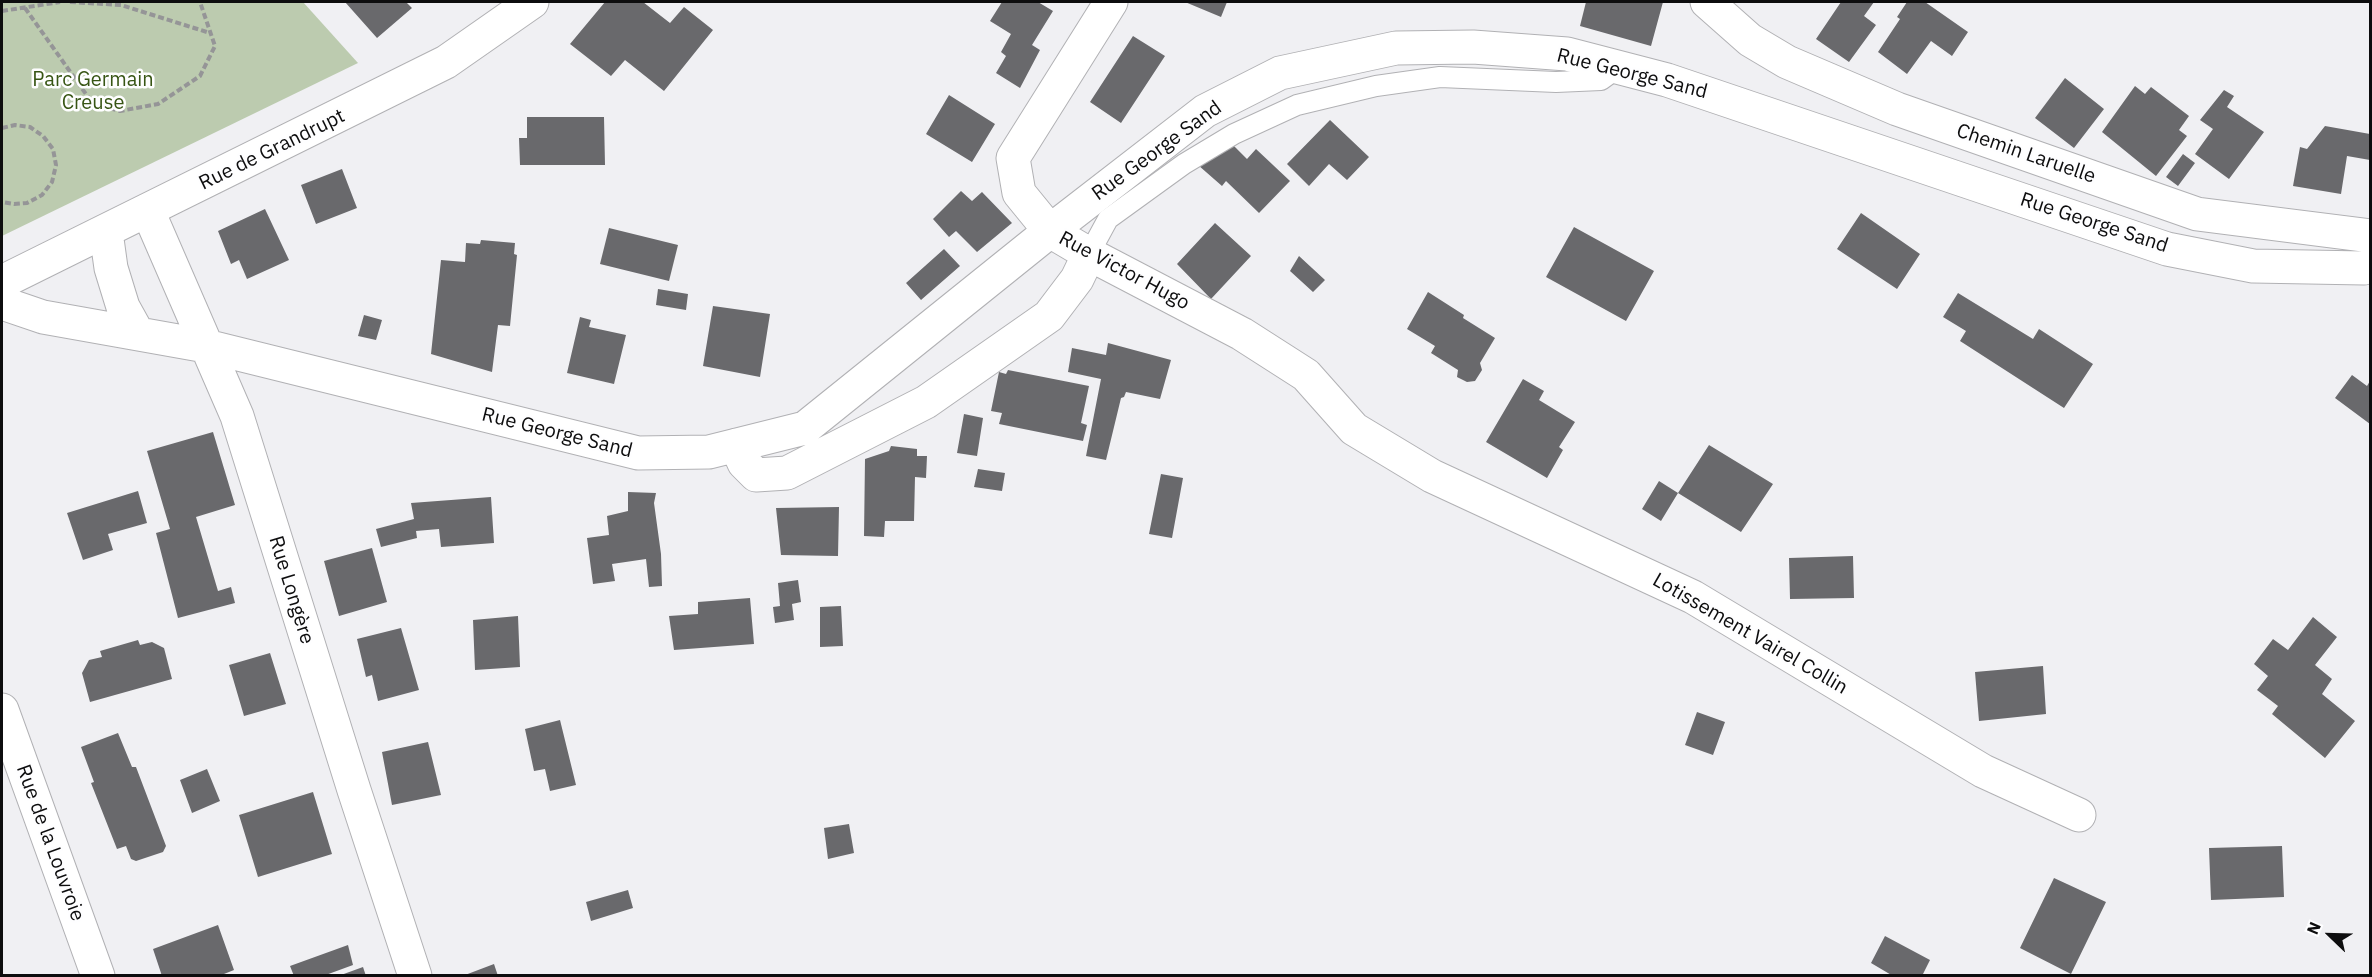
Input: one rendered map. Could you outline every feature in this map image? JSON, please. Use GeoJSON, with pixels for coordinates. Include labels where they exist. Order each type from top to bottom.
{"type":"FeatureCollection","features":[{"type":"Feature","properties":{"kind":"street","name":"Rue de Grandrupt"},"geometry":{"type":"LineString","coordinates":[[2,282],[447,62],[532,2]]}},
{"type":"Feature","properties":{"kind":"street","name":"Rue Victor Hugo"},"geometry":{"type":"LineString","coordinates":[[1111,2],[1013,158],[1018,193],[1050,231],[1089,254],[1242,334],[1306,375],[1354,429]]}},
{"type":"Feature","properties":{"kind":"street","name":"Chemin Laruelle"},"geometry":{"type":"LineString","coordinates":[[1707,2],[1750,40],[1787,62],[1897,109],[2198,214],[2370,236]]}},
{"type":"Feature","properties":{"kind":"street","name":"Rue George Sand"},"geometry":{"type":"LineString","coordinates":[[2,303],[43,317],[206,346],[638,453],[709,452],[805,428],[1050,231],[1205,111],[1280,73],[1396,48],[1473,47],[1567,54],[1667,80],[1775,115],[2167,249],[2253,266],[2364,268],[2370,266]]}},
{"type":"Feature","properties":{"kind":"street","name":"Rue Longère"},"geometry":{"type":"LineString","coordinates":[[148,211],[237,416],[350,779],[415,975]]}},
{"type":"Feature","properties":{"kind":"street"},"geometry":{"type":"LineString","coordinates":[[106,232],[111,268],[123,307],[138,334]]}},
{"type":"Feature","properties":{"kind":"street"},"geometry":{"type":"LineString","coordinates":[[736,445],[744,463],[756,475],[788,473],[926,402],[1049,316],[1077,279],[1089,254]]}},
{"type":"Feature","properties":{"kind":"street","name":"Lotissement Vairel Collin"},"geometry":{"type":"LineString","coordinates":[[1354,429],[1432,476],[1693,597],[1983,771],[2079,815]]}},
{"type":"Feature","properties":{"kind":"street","name":"Rue de la Louvroie"},"geometry":{"type":"LineString","coordinates":[[2,710],[98,975]]}},
{"type":"Feature","properties":{"kind":"lane"},"geometry":{"type":"LineString","coordinates":[[1089,254],[1108,219],[1184,164],[1234,134],[1297,105],[1376,86],[1440,77],[1556,82],[1590,81],[1601,80],[1619,67]]}},
{"type":"Feature","properties":{"kind":"path"},"geometry":{"type":"LineString","coordinates":[[25,8],[30,2]]}},
{"type":"Feature","properties":{"kind":"path"},"geometry":{"type":"LineString","coordinates":[[2,11],[60,2]]}},
{"type":"Feature","properties":{"kind":"path"},"geometry":{"type":"LineString","coordinates":[[70,2],[121,5],[210,33]]}},
{"type":"Feature","properties":{"kind":"path"},"geometry":{"type":"LineString","coordinates":[[25,8],[93,104],[120,111],[158,104],[200,76],[215,46],[200,2]]}},
{"type":"Feature","properties":{"kind":"path"},"geometry":{"type":"LineString","coordinates":[[2,128],[15,125],[30,128],[44,136],[53,149],[56,165],[52,182],[42,195],[27,203],[2,202]]}},
{"type":"Feature","properties":{"kind":"green space","name":"Parc Germain Creuse"},"geometry":{"type":"Polygon","coordinates":[[[2,2],[303,2],[358,63],[2,236],[2,2]]]}},
{"type":"Feature","properties":{"kind":"building"},"geometry":{"type":"Polygon","coordinates":[[[345,2],[406,2],[412,8],[377,38],[345,2]]]}},
{"type":"Feature","properties":{"kind":"building"},"geometry":{"type":"Polygon","coordinates":[[[605,2],[643,2],[670,23],[684,7],[713,30],[664,91],[625,60],[611,76],[570,44],[605,2]]]}},
{"type":"Feature","properties":{"kind":"building"},"geometry":{"type":"Polygon","coordinates":[[[1002,2],[1038,2],[1053,11],[1032,45],[1040,50],[1020,88],[996,73],[1006,56],[1001,52],[1011,34],[990,21],[1002,2]]]}},
{"type":"Feature","properties":{"kind":"building"},"geometry":{"type":"Polygon","coordinates":[[[1185,2],[1227,2],[1221,17],[1185,2]]]}},
{"type":"Feature","properties":{"kind":"building"},"geometry":{"type":"Polygon","coordinates":[[[1586,2],[1663,2],[1651,46],[1580,26],[1586,2]]]}},
{"type":"Feature","properties":{"kind":"building"},"geometry":{"type":"Polygon","coordinates":[[[1841,2],[1874,2],[1864,16],[1876,25],[1849,62],[1816,39],[1841,2]]]}},
{"type":"Feature","properties":{"kind":"building"},"geometry":{"type":"Polygon","coordinates":[[[1907,2],[1925,2],[1968,32],[1952,56],[1931,41],[1907,74],[1878,52],[1900,19],[1897,17],[1907,2]]]}},
{"type":"Feature","properties":{"kind":"building"},"geometry":{"type":"Polygon","coordinates":[[[1133,36],[1165,56],[1121,123],[1090,102],[1133,36]]]}},
{"type":"Feature","properties":{"kind":"building"},"geometry":{"type":"Polygon","coordinates":[[[2065,78],[2104,109],[2074,148],[2035,118],[2065,78]]]}},
{"type":"Feature","properties":{"kind":"building"},"geometry":{"type":"Polygon","coordinates":[[[2135,86],[2145,94],[2151,87],[2189,116],[2179,130],[2187,136],[2156,176],[2102,132],[2135,86]]]}},
{"type":"Feature","properties":{"kind":"building"},"geometry":{"type":"Polygon","coordinates":[[[2224,90],[2234,96],[2227,107],[2264,132],[2229,179],[2195,154],[2213,129],[2200,120],[2224,90]]]}},
{"type":"Feature","properties":{"kind":"building"},"geometry":{"type":"Polygon","coordinates":[[[949,95],[995,124],[972,162],[926,134],[949,95]]]}},
{"type":"Feature","properties":{"kind":"building"},"geometry":{"type":"Polygon","coordinates":[[[527,117],[604,117],[605,165],[520,165],[519,138],[527,138],[527,117]]]}},
{"type":"Feature","properties":{"kind":"building"},"geometry":{"type":"Polygon","coordinates":[[[1330,120],[1369,157],[1347,180],[1329,164],[1309,186],[1287,164],[1330,120]]]}},
{"type":"Feature","properties":{"kind":"building"},"geometry":{"type":"Polygon","coordinates":[[[2325,126],[2370,134],[2370,160],[2347,156],[2341,194],[2293,186],[2300,147],[2307,149],[2325,126]]]}},
{"type":"Feature","properties":{"kind":"building"},"geometry":{"type":"Polygon","coordinates":[[[1233,145],[1247,159],[1256,149],[1290,181],[1259,213],[1226,181],[1222,186],[1198,165],[1233,145]]]}},
{"type":"Feature","properties":{"kind":"building"},"geometry":{"type":"Polygon","coordinates":[[[2183,154],[2195,163],[2178,186],[2166,177],[2183,154]]]}},
{"type":"Feature","properties":{"kind":"building"},"geometry":{"type":"Polygon","coordinates":[[[342,169],[357,208],[316,224],[301,185],[342,169]]]}},
{"type":"Feature","properties":{"kind":"building"},"geometry":{"type":"Polygon","coordinates":[[[961,191],[972,201],[982,192],[1012,223],[977,252],[956,231],[949,237],[933,219],[961,191]]]}},
{"type":"Feature","properties":{"kind":"building"},"geometry":{"type":"Polygon","coordinates":[[[265,209],[289,260],[247,279],[239,260],[231,264],[218,231],[265,209]]]}},
{"type":"Feature","properties":{"kind":"building"},"geometry":{"type":"Polygon","coordinates":[[[1861,213],[1920,254],[1897,289],[1837,249],[1861,213]]]}},
{"type":"Feature","properties":{"kind":"building"},"geometry":{"type":"Polygon","coordinates":[[[1215,223],[1251,256],[1211,299],[1177,264],[1215,223]]]}},
{"type":"Feature","properties":{"kind":"building"},"geometry":{"type":"Polygon","coordinates":[[[1574,227],[1654,271],[1626,321],[1546,277],[1574,227]]]}},
{"type":"Feature","properties":{"kind":"building"},"geometry":{"type":"Polygon","coordinates":[[[609,228],[678,245],[669,281],[600,264],[609,228]]]}},
{"type":"Feature","properties":{"kind":"building"},"geometry":{"type":"Polygon","coordinates":[[[481,240],[515,243],[514,254],[517,255],[510,326],[498,325],[492,372],[431,354],[441,260],[465,262],[466,243],[480,244],[481,240]]]}},
{"type":"Feature","properties":{"kind":"building"},"geometry":{"type":"Polygon","coordinates":[[[944,249],[960,266],[921,300],[906,283],[944,249]]]}},
{"type":"Feature","properties":{"kind":"building"},"geometry":{"type":"Polygon","coordinates":[[[1299,256],[1325,280],[1313,292],[1290,271],[1299,256]]]}},
{"type":"Feature","properties":{"kind":"building"},"geometry":{"type":"Polygon","coordinates":[[[658,289],[688,294],[686,310],[656,305],[658,289]]]}},
{"type":"Feature","properties":{"kind":"building"},"geometry":{"type":"Polygon","coordinates":[[[1428,292],[1495,338],[1480,363],[1482,370],[1475,381],[1467,382],[1457,377],[1458,370],[1431,353],[1435,346],[1407,329],[1428,292]]]}},
{"type":"Feature","properties":{"kind":"building"},"geometry":{"type":"Polygon","coordinates":[[[1958,293],[2033,339],[2039,329],[2093,364],[2064,408],[1960,341],[1966,331],[1943,317],[1958,293]]]}},
{"type":"Feature","properties":{"kind":"building"},"geometry":{"type":"Polygon","coordinates":[[[713,306],[770,314],[760,377],[703,366],[713,306]]]}},
{"type":"Feature","properties":{"kind":"building"},"geometry":{"type":"Polygon","coordinates":[[[364,315],[382,320],[376,340],[358,336],[364,315]]]}},
{"type":"Feature","properties":{"kind":"building"},"geometry":{"type":"Polygon","coordinates":[[[580,317],[591,320],[589,327],[626,335],[614,384],[567,373],[580,317]]]}},
{"type":"Feature","properties":{"kind":"building"},"geometry":{"type":"Polygon","coordinates":[[[1108,343],[1171,360],[1160,399],[1126,392],[1121,398],[1106,460],[1086,456],[1101,379],[1068,372],[1072,348],[1106,355],[1108,343]]]}},
{"type":"Feature","properties":{"kind":"building"},"geometry":{"type":"Polygon","coordinates":[[[1008,370],[1089,386],[1081,423],[1087,425],[1083,441],[999,424],[1002,413],[991,411],[999,372],[1006,374],[1008,370]]]}},
{"type":"Feature","properties":{"kind":"building"},"geometry":{"type":"Polygon","coordinates":[[[2352,375],[2367,386],[2370,381],[2370,424],[2335,398],[2352,375]]]}},
{"type":"Feature","properties":{"kind":"building"},"geometry":{"type":"Polygon","coordinates":[[[1523,379],[1544,391],[1539,400],[1575,422],[1559,447],[1563,450],[1547,478],[1486,442],[1523,379]]]}},
{"type":"Feature","properties":{"kind":"building"},"geometry":{"type":"Polygon","coordinates":[[[964,414],[983,418],[977,456],[957,453],[964,414]]]}},
{"type":"Feature","properties":{"kind":"building"},"geometry":{"type":"Polygon","coordinates":[[[213,432],[235,505],[196,517],[218,591],[231,587],[235,603],[178,618],[156,533],[170,529],[147,451],[213,432]]]}},
{"type":"Feature","properties":{"kind":"building"},"geometry":{"type":"Polygon","coordinates":[[[1709,445],[1773,484],[1741,532],[1678,493],[1709,445]]]}},
{"type":"Feature","properties":{"kind":"building"},"geometry":{"type":"Polygon","coordinates":[[[891,446],[917,449],[917,456],[927,456],[926,478],[915,477],[914,521],[885,521],[884,537],[864,536],[865,459],[889,451],[891,446]]]}},
{"type":"Feature","properties":{"kind":"building"},"geometry":{"type":"Polygon","coordinates":[[[978,469],[1005,473],[1002,491],[974,487],[978,469]]]}},
{"type":"Feature","properties":{"kind":"building"},"geometry":{"type":"Polygon","coordinates":[[[1161,474],[1183,478],[1172,538],[1149,534],[1161,474]]]}},
{"type":"Feature","properties":{"kind":"building"},"geometry":{"type":"Polygon","coordinates":[[[1659,481],[1678,493],[1661,521],[1642,509],[1659,481]]]}},
{"type":"Feature","properties":{"kind":"building"},"geometry":{"type":"Polygon","coordinates":[[[138,491],[147,523],[108,534],[113,550],[83,560],[67,513],[138,491]]]}},
{"type":"Feature","properties":{"kind":"building"},"geometry":{"type":"Polygon","coordinates":[[[628,492],[656,493],[654,503],[661,554],[662,586],[649,587],[646,559],[612,564],[615,581],[593,584],[587,538],[609,535],[607,516],[628,511],[628,492]]]}},
{"type":"Feature","properties":{"kind":"building"},"geometry":{"type":"Polygon","coordinates":[[[491,497],[494,543],[441,547],[439,529],[416,531],[417,538],[381,547],[376,529],[414,519],[411,503],[491,497]]]}},
{"type":"Feature","properties":{"kind":"building"},"geometry":{"type":"Polygon","coordinates":[[[839,507],[838,556],[781,555],[776,508],[839,507]]]}},
{"type":"Feature","properties":{"kind":"building"},"geometry":{"type":"Polygon","coordinates":[[[372,548],[387,602],[339,616],[324,561],[372,548]]]}},
{"type":"Feature","properties":{"kind":"building"},"geometry":{"type":"Polygon","coordinates":[[[1853,556],[1854,598],[1790,599],[1789,558],[1853,556]]]}},
{"type":"Feature","properties":{"kind":"building"},"geometry":{"type":"Polygon","coordinates":[[[798,580],[801,602],[792,604],[794,620],[775,623],[773,607],[780,606],[778,583],[798,580]]]}},
{"type":"Feature","properties":{"kind":"building"},"geometry":{"type":"Polygon","coordinates":[[[750,598],[754,644],[674,650],[669,616],[698,614],[698,602],[750,598]]]}},
{"type":"Feature","properties":{"kind":"building"},"geometry":{"type":"Polygon","coordinates":[[[841,606],[843,646],[820,647],[820,607],[841,606]]]}},
{"type":"Feature","properties":{"kind":"building"},"geometry":{"type":"Polygon","coordinates":[[[518,616],[520,667],[475,670],[473,620],[518,616]]]}},
{"type":"Feature","properties":{"kind":"building"},"geometry":{"type":"Polygon","coordinates":[[[2313,617],[2337,637],[2315,665],[2332,679],[2322,694],[2355,721],[2325,758],[2272,714],[2278,706],[2257,690],[2268,676],[2254,664],[2273,639],[2288,650],[2313,617]]]}},
{"type":"Feature","properties":{"kind":"building"},"geometry":{"type":"Polygon","coordinates":[[[401,628],[419,690],[378,701],[372,675],[366,677],[357,639],[401,628]]]}},
{"type":"Feature","properties":{"kind":"building"},"geometry":{"type":"Polygon","coordinates":[[[138,640],[140,645],[152,642],[164,648],[172,679],[90,702],[82,673],[89,660],[102,657],[100,651],[138,640]]]}},
{"type":"Feature","properties":{"kind":"building"},"geometry":{"type":"Polygon","coordinates":[[[270,653],[286,704],[244,716],[229,665],[270,653]]]}},
{"type":"Feature","properties":{"kind":"building"},"geometry":{"type":"Polygon","coordinates":[[[2043,666],[2046,714],[1979,721],[1975,672],[2043,666]]]}},
{"type":"Feature","properties":{"kind":"building"},"geometry":{"type":"Polygon","coordinates":[[[1697,712],[1725,722],[1713,755],[1685,745],[1697,712]]]}},
{"type":"Feature","properties":{"kind":"building"},"geometry":{"type":"Polygon","coordinates":[[[560,720],[576,785],[550,791],[545,769],[534,771],[525,729],[560,720]]]}},
{"type":"Feature","properties":{"kind":"building"},"geometry":{"type":"Polygon","coordinates":[[[118,733],[132,767],[136,767],[166,846],[163,852],[136,861],[131,859],[126,846],[117,849],[91,783],[94,782],[81,747],[118,733]]]}},
{"type":"Feature","properties":{"kind":"building"},"geometry":{"type":"Polygon","coordinates":[[[428,742],[441,795],[392,805],[382,752],[428,742]]]}},
{"type":"Feature","properties":{"kind":"building"},"geometry":{"type":"Polygon","coordinates":[[[207,769],[220,801],[192,813],[180,780],[207,769]]]}},
{"type":"Feature","properties":{"kind":"building"},"geometry":{"type":"Polygon","coordinates":[[[313,792],[332,854],[258,877],[239,815],[313,792]]]}},
{"type":"Feature","properties":{"kind":"building"},"geometry":{"type":"Polygon","coordinates":[[[849,824],[854,853],[828,859],[824,828],[849,824]]]}},
{"type":"Feature","properties":{"kind":"building"},"geometry":{"type":"Polygon","coordinates":[[[2282,846],[2284,897],[2211,900],[2209,848],[2282,846]]]}},
{"type":"Feature","properties":{"kind":"building"},"geometry":{"type":"Polygon","coordinates":[[[2054,878],[2106,902],[2071,974],[2020,948],[2054,878]]]}},
{"type":"Feature","properties":{"kind":"building"},"geometry":{"type":"Polygon","coordinates":[[[628,890],[633,908],[591,921],[586,902],[628,890]]]}},
{"type":"Feature","properties":{"kind":"building"},"geometry":{"type":"Polygon","coordinates":[[[218,925],[234,970],[219,976],[162,976],[153,949],[218,925]]]}},
{"type":"Feature","properties":{"kind":"building"},"geometry":{"type":"Polygon","coordinates":[[[1885,936],[1930,960],[1922,976],[1893,976],[1871,963],[1885,936]]]}},
{"type":"Feature","properties":{"kind":"building"},"geometry":{"type":"Polygon","coordinates":[[[348,945],[353,965],[323,976],[294,976],[290,966],[348,945]]]}},
{"type":"Feature","properties":{"kind":"building"},"geometry":{"type":"Polygon","coordinates":[[[494,964],[498,976],[465,976],[465,975],[494,964]]]}},
{"type":"Feature","properties":{"kind":"building"},"geometry":{"type":"Polygon","coordinates":[[[363,967],[366,976],[341,976],[341,975],[363,967]]]}}]}
